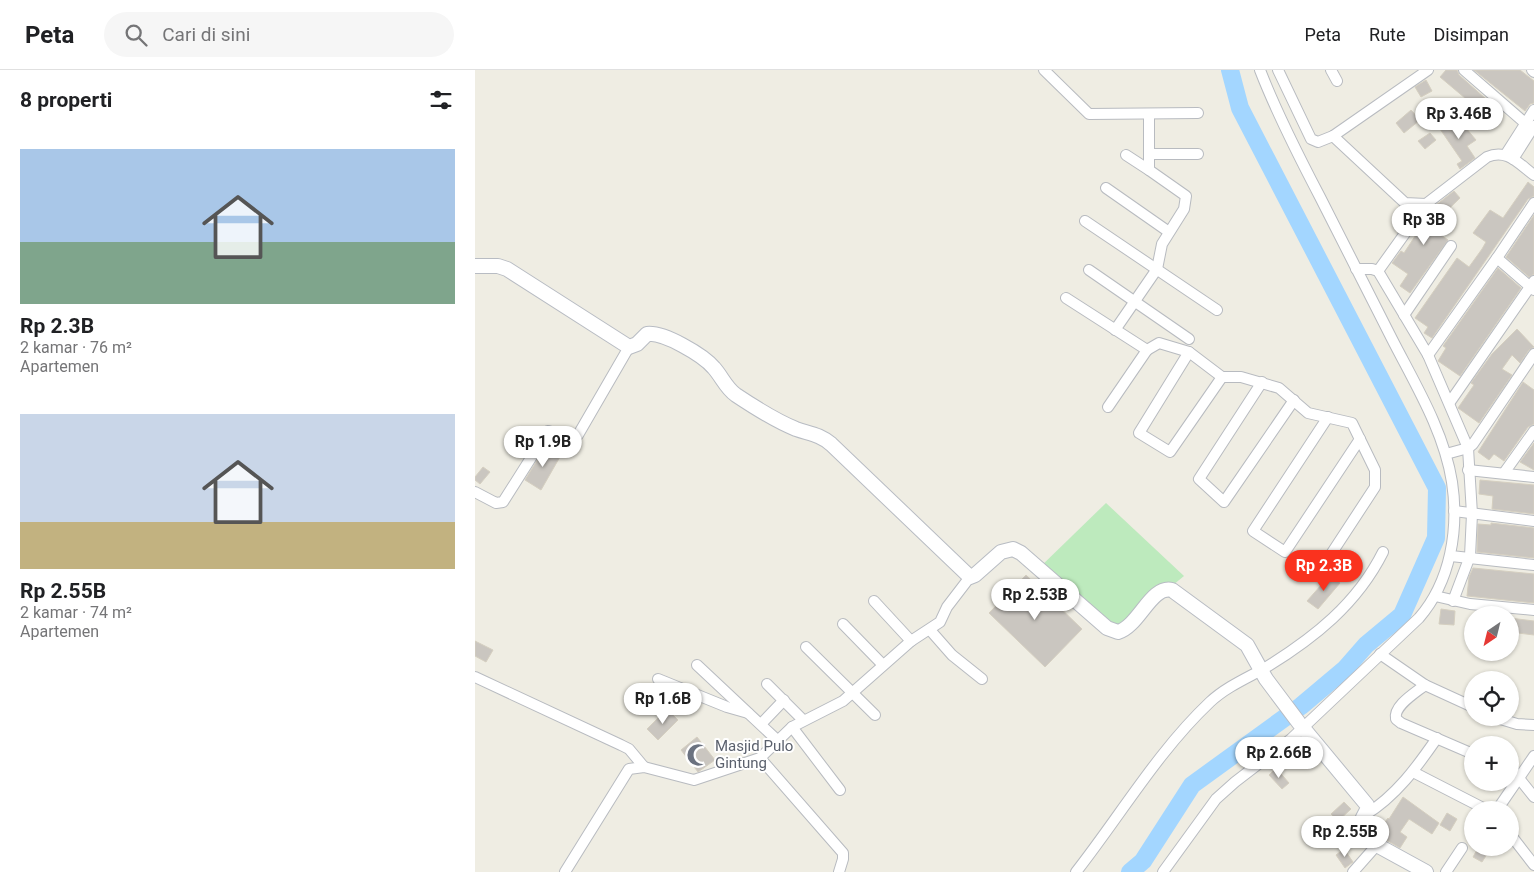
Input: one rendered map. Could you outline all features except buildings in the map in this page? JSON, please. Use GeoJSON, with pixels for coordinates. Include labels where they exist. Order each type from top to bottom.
{"type":"FeatureCollection","features":[{"type":"Feature","properties":{"kind":"street"},"geometry":{"type":"LineString","coordinates":[[1043,70],[1089,114],[1198,113]]}},
{"type":"Feature","properties":{"kind":"street"},"geometry":{"type":"LineString","coordinates":[[1163,872],[1216,799],[1235,782],[1274,753],[1419,618],[1435,596],[1452,556],[1454,511],[1448,454],[1424,400],[1360,269],[1282,123],[1260,70]]}},
{"type":"Feature","properties":{"kind":"street"},"geometry":{"type":"LineString","coordinates":[[1278,70],[1311,139],[1321,142],[1333,136],[1428,70]]}},
{"type":"Feature","properties":{"kind":"street"},"geometry":{"type":"LineString","coordinates":[[1331,70],[1337,82]]}},
{"type":"Feature","properties":{"kind":"street"},"geometry":{"type":"LineString","coordinates":[[1464,70],[1530,126]]}},
{"type":"Feature","properties":{"kind":"street"},"geometry":{"type":"LineString","coordinates":[[1509,157],[1530,126],[1534,110]]}},
{"type":"Feature","properties":{"kind":"street"},"geometry":{"type":"LineString","coordinates":[[1149,114],[1149,170]]}},
{"type":"Feature","properties":{"kind":"street"},"geometry":{"type":"LineString","coordinates":[[1333,136],[1405,204],[1425,204]]}},
{"type":"Feature","properties":{"kind":"street"},"geometry":{"type":"LineString","coordinates":[[1149,154],[1198,154]]}},
{"type":"Feature","properties":{"kind":"street"},"geometry":{"type":"LineString","coordinates":[[1378,271],[1425,204],[1493,154],[1509,157],[1534,176]]}},
{"type":"Feature","properties":{"kind":"street"},"geometry":{"type":"LineString","coordinates":[[1115,330],[1157,269],[1162,244],[1184,209],[1186,196],[1126,155]]}},
{"type":"Feature","properties":{"kind":"street"},"geometry":{"type":"LineString","coordinates":[[1106,188],[1169,232]]}},
{"type":"Feature","properties":{"kind":"street"},"geometry":{"type":"LineString","coordinates":[[1428,355],[1534,203]]}},
{"type":"Feature","properties":{"kind":"street"},"geometry":{"type":"LineString","coordinates":[[1085,221],[1217,310]]}},
{"type":"Feature","properties":{"kind":"street"},"geometry":{"type":"LineString","coordinates":[[1404,315],[1451,246]]}},
{"type":"Feature","properties":{"kind":"street"},"geometry":{"type":"LineString","coordinates":[[1449,402],[1533,286],[1497,258]]}},
{"type":"Feature","properties":{"kind":"street"},"geometry":{"type":"LineString","coordinates":[[475,266],[498,266],[507,269],[629,347]]}},
{"type":"Feature","properties":{"kind":"street"},"geometry":{"type":"LineString","coordinates":[[1360,269],[1378,271]]}},
{"type":"Feature","properties":{"kind":"street"},"geometry":{"type":"LineString","coordinates":[[1089,270],[1189,339]]}},
{"type":"Feature","properties":{"kind":"street"},"geometry":{"type":"LineString","coordinates":[[1378,271],[1428,355],[1449,402],[1466,449],[1471,514],[1468,556],[1453,601]]}},
{"type":"Feature","properties":{"kind":"street"},"geometry":{"type":"LineString","coordinates":[[1066,298],[1147,350]]}},
{"type":"Feature","properties":{"kind":"street"},"geometry":{"type":"LineString","coordinates":[[475,492],[496,503],[501,503],[547,431],[571,438],[578,435],[629,347],[637,344],[647,334],[655,334],[708,362],[727,387],[737,396],[795,428],[823,438],[970,577]]}},
{"type":"Feature","properties":{"kind":"street"},"geometry":{"type":"LineString","coordinates":[[1109,408],[1147,350],[1159,343],[1189,352],[1222,377],[1241,376],[1279,388],[1308,413],[1352,423],[1375,470],[1375,487],[1322,568]]}},
{"type":"Feature","properties":{"kind":"street"},"geometry":{"type":"LineString","coordinates":[[1189,352],[1139,433],[1170,452],[1222,377]]}},
{"type":"Feature","properties":{"kind":"street"},"geometry":{"type":"LineString","coordinates":[[1448,454],[1466,449],[1476,441],[1534,354]]}},
{"type":"Feature","properties":{"kind":"street"},"geometry":{"type":"LineString","coordinates":[[1262,382],[1199,479],[1224,502],[1294,400]]}},
{"type":"Feature","properties":{"kind":"street"},"geometry":{"type":"LineString","coordinates":[[1328,417],[1253,531],[1285,552],[1360,439]]}},
{"type":"Feature","properties":{"kind":"street"},"geometry":{"type":"LineString","coordinates":[[1504,473],[1534,431]]}},
{"type":"Feature","properties":{"kind":"street"},"geometry":{"type":"LineString","coordinates":[[1468,470],[1534,477]]}},
{"type":"Feature","properties":{"kind":"street"},"geometry":{"type":"LineString","coordinates":[[1454,511],[1534,521]]}},
{"type":"Feature","properties":{"kind":"street"},"geometry":{"type":"LineString","coordinates":[[565,872],[627,770],[633,767],[644,767],[694,780],[759,758],[792,727],[803,720],[836,706],[911,641],[930,630],[941,620],[947,607],[970,577],[975,575],[1001,552],[1013,549],[1021,553],[1101,623],[1118,632],[1125,629],[1135,619],[1157,593],[1170,590],[1237,636],[1247,645],[1263,674],[1301,726],[1367,806],[1365,816]]}},
{"type":"Feature","properties":{"kind":"street"},"geometry":{"type":"LineString","coordinates":[[1076,872],[1157,762],[1198,715],[1220,694],[1263,674],[1323,629],[1372,574],[1383,552]]}},
{"type":"Feature","properties":{"kind":"street"},"geometry":{"type":"LineString","coordinates":[[1452,556],[1468,556],[1534,565]]}},
{"type":"Feature","properties":{"kind":"street"},"geometry":{"type":"LineString","coordinates":[[1435,596],[1453,601],[1534,610]]}},
{"type":"Feature","properties":{"kind":"street"},"geometry":{"type":"LineString","coordinates":[[874,600],[911,641]]}},
{"type":"Feature","properties":{"kind":"street"},"geometry":{"type":"LineString","coordinates":[[843,624],[883,665]]}},
{"type":"Feature","properties":{"kind":"street"},"geometry":{"type":"LineString","coordinates":[[930,630],[952,655],[982,679]]}},
{"type":"Feature","properties":{"kind":"street"},"geometry":{"type":"LineString","coordinates":[[807,647],[875,715]]}},
{"type":"Feature","properties":{"kind":"street"},"geometry":{"type":"LineString","coordinates":[[1380,654],[1425,685],[1464,703]]}},
{"type":"Feature","properties":{"kind":"street"},"geometry":{"type":"LineString","coordinates":[[697,665],[762,723],[777,740]]}},
{"type":"Feature","properties":{"kind":"street"},"geometry":{"type":"LineString","coordinates":[[475,677],[629,749],[644,767]]}},
{"type":"Feature","properties":{"kind":"street"},"geometry":{"type":"LineString","coordinates":[[658,679],[727,707],[749,713]]}},
{"type":"Feature","properties":{"kind":"street"},"geometry":{"type":"LineString","coordinates":[[767,684],[803,720]]}},
{"type":"Feature","properties":{"kind":"street"},"geometry":{"type":"LineString","coordinates":[[1425,685],[1401,706],[1395,717],[1401,723],[1464,750]]}},
{"type":"Feature","properties":{"kind":"street"},"geometry":{"type":"LineString","coordinates":[[762,723],[784,700]]}},
{"type":"Feature","properties":{"kind":"street"},"geometry":{"type":"LineString","coordinates":[[1519,724],[1532,727]]}},
{"type":"Feature","properties":{"kind":"street"},"geometry":{"type":"LineString","coordinates":[[792,727],[840,790]]}},
{"type":"Feature","properties":{"kind":"street"},"geometry":{"type":"LineString","coordinates":[[1426,872],[1364,838],[1359,831],[1359,824],[1365,816],[1382,803],[1413,772],[1437,738]]}},
{"type":"Feature","properties":{"kind":"street"},"geometry":{"type":"LineString","coordinates":[[1519,771],[1534,756]]}},
{"type":"Feature","properties":{"kind":"street"},"geometry":{"type":"LineString","coordinates":[[759,758],[843,853],[839,872]]}},
{"type":"Feature","properties":{"kind":"street"},"geometry":{"type":"LineString","coordinates":[[1413,772],[1469,801]]}},
{"type":"Feature","properties":{"kind":"street"},"geometry":{"type":"LineString","coordinates":[[1519,778],[1534,796]]}},
{"type":"Feature","properties":{"kind":"street"},"geometry":{"type":"LineString","coordinates":[[1353,872],[1376,846]]}},
{"type":"Feature","properties":{"kind":"street"},"geometry":{"type":"LineString","coordinates":[[1519,846],[1534,865]]}},
{"type":"Feature","properties":{"kind":"street"},"geometry":{"type":"LineString","coordinates":[[1446,872],[1462,848]]}},
{"type":"Feature","properties":{"kind":"green space"},"geometry":{"type":"Polygon","coordinates":[[[1106,503],[1184,576],[1112,635],[1036,571],[1106,503]]]}},
{"type":"Feature","properties":{"kind":"waterway"},"geometry":{"type":"LineString","coordinates":[[1130,872],[1143,861],[1192,785],[1301,706],[1345,669],[1366,645],[1402,615],[1436,538],[1437,488],[1240,108],[1230,70]]}},
{"type":"Feature","properties":{"kind":"place","name":"Masjid Pulo Gintung"},"geometry":{"type":"Point","coordinates":[698,755]}}]}
